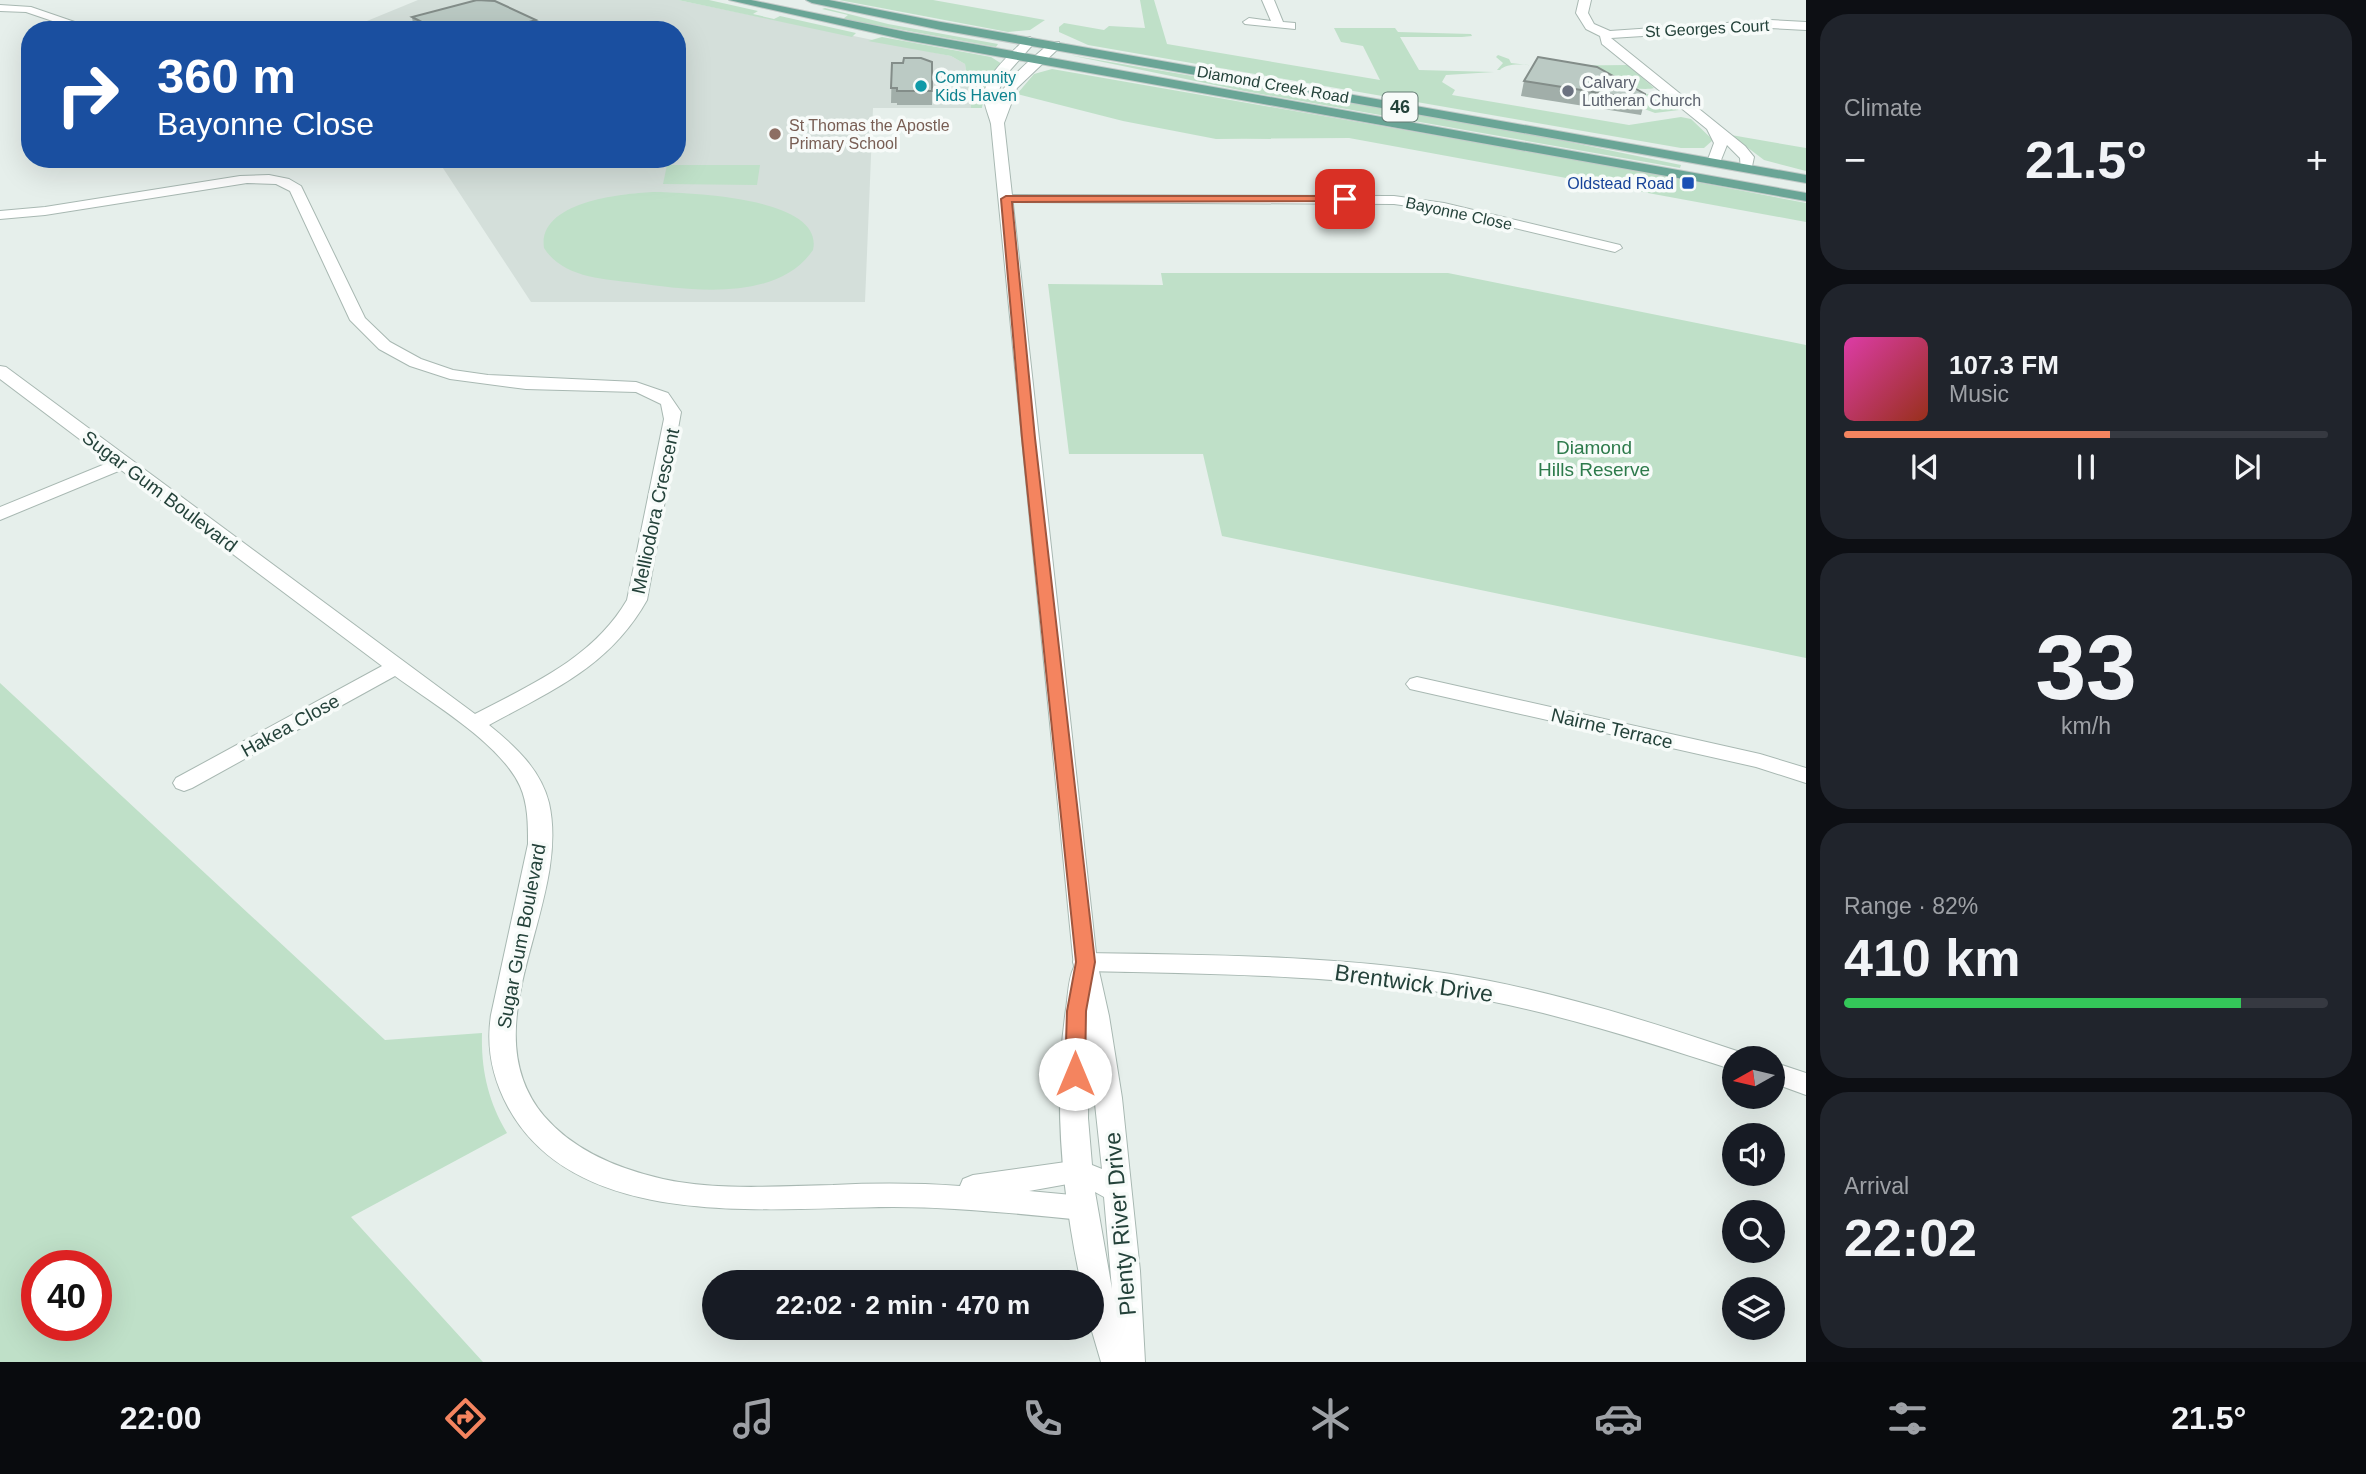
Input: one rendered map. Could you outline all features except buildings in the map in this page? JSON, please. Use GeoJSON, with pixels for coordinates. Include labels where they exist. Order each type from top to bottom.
{"type":"FeatureCollection","features":[{"type":"Feature","properties":{"kind":"main road","name":"Diamond Creek Road"},"geometry":{"type":"LineString","coordinates":[[735,0],[833,22],[1015,56],[1806,197]]}},
{"type":"Feature","properties":{"kind":"main road","name":"Diamond Creek Road"},"geometry":{"type":"LineString","coordinates":[[812,0],[1806,179]]}},
{"type":"Feature","properties":{"kind":"main road"},"geometry":{"type":"LineString","coordinates":[[1714,162],[1712,170],[1721,180],[1739,178],[1746,168]]}},
{"type":"Feature","properties":{"kind":"street"},"geometry":{"type":"LineString","coordinates":[[1268,0],[1278,23]]}},
{"type":"Feature","properties":{"kind":"street"},"geometry":{"type":"LineString","coordinates":[[1585,0],[1581,8],[1585,21],[1608,35],[1606,40],[1741,149],[1747,157],[1746,168]]}},
{"type":"Feature","properties":{"kind":"street"},"geometry":{"type":"LineString","coordinates":[[0,8],[27,9],[64,21]]}},
{"type":"Feature","properties":{"kind":"street"},"geometry":{"type":"LineString","coordinates":[[1249,22],[1291,26]]}},
{"type":"Feature","properties":{"kind":"street","name":"St Georges Court"},"geometry":{"type":"LineString","coordinates":[[1608,35],[1770,24],[1806,26]]}},
{"type":"Feature","properties":{"kind":"street","name":"Plenty River Drive"},"geometry":{"type":"LineString","coordinates":[[1030,41],[1015,56],[992,88],[990,97],[998,124],[1085,962],[1104,1058],[1129,1312],[1130,1362]]}},
{"type":"Feature","properties":{"kind":"street","name":"Plenty River Drive"},"geometry":{"type":"LineString","coordinates":[[998,124],[1001,103],[1010,87],[1055,45]]}},
{"type":"Feature","properties":{"kind":"street"},"geometry":{"type":"LineString","coordinates":[[1713,129],[1721,144],[1714,162]]}},
{"type":"Feature","properties":{"kind":"street","name":"Melliodora Crescent"},"geometry":{"type":"LineString","coordinates":[[0,215],[45,211],[240,180],[261,178],[284,181],[296,189],[358,320],[366,330],[394,350],[428,366],[471,377],[522,384],[636,387],[658,394],[672,406],[673,419],[637,600],[628,621],[615,637],[594,654],[474,724]]}},
{"type":"Feature","properties":{"kind":"street","name":"Bayonne Close"},"geometry":{"type":"LineString","coordinates":[[1006,199],[1394,200],[1444,207],[1615,248]]}},
{"type":"Feature","properties":{"kind":"street","name":"Melliodora Crescent"},"geometry":{"type":"LineString","coordinates":[[0,224],[45,211]]}},
{"type":"Feature","properties":{"kind":"street","name":"Sugar Gum Boulevard"},"geometry":{"type":"LineString","coordinates":[[0,371],[474,724],[503,748],[526,774],[537,795],[541,819],[536,869],[502,1040],[513,1091],[535,1126],[586,1167],[616,1180],[653,1191],[698,1195],[894,1195],[1083,1208]]}},
{"type":"Feature","properties":{"kind":"street"},"geometry":{"type":"LineString","coordinates":[[0,514],[123,463]]}},
{"type":"Feature","properties":{"kind":"street","name":"Hakea Close"},"geometry":{"type":"LineString","coordinates":[[184,783],[396,667]]}},
{"type":"Feature","properties":{"kind":"street","name":"Nairne Terrace"},"geometry":{"type":"LineString","coordinates":[[1417,684],[1760,761],[1806,776]]}},
{"type":"Feature","properties":{"kind":"street","name":"Plenty River Drive"},"geometry":{"type":"LineString","coordinates":[[1085,962],[1074,1049],[1080,1172],[1083,1208],[1101,1313],[1116,1362]]}},
{"type":"Feature","properties":{"kind":"street","name":"Brentwick Drive"},"geometry":{"type":"LineString","coordinates":[[1085,962],[1278,966],[1452,985],[1554,1007],[1722,1056]]}},
{"type":"Feature","properties":{"kind":"street"},"geometry":{"type":"LineString","coordinates":[[1785,1076],[1806,1084]]}},
{"type":"Feature","properties":{"kind":"street"},"geometry":{"type":"LineString","coordinates":[[1080,1172],[1118,1190]]}},
{"type":"Feature","properties":{"kind":"street","name":"Sugar Gum Boulevard"},"geometry":{"type":"LineString","coordinates":[[894,1195],[998,1186],[1080,1172]]}},
{"type":"Feature","properties":{"kind":"street"},"geometry":{"type":"LineString","coordinates":[[1083,1208],[1118,1190]]}},
{"type":"Feature","properties":{"kind":"shaded area","name":"St Thomas the Apostle Primary School"},"geometry":{"type":"Polygon","coordinates":[[[418,0],[678,0],[951,56],[965,64],[971,108],[873,108],[865,302],[531,302],[443,168],[686,168],[686,21],[367,21],[418,0]]]}},
{"type":"Feature","properties":{"kind":"green space"},"geometry":{"type":"Polygon","coordinates":[[[678,0],[709,0],[758,11],[753,14],[774,19],[780,16],[856,33],[852,37],[678,0]]]}},
{"type":"Feature","properties":{"kind":"green space"},"geometry":{"type":"Polygon","coordinates":[[[839,0],[933,0],[1045,20],[1030,30],[1008,32],[839,0]]]}},
{"type":"Feature","properties":{"kind":"green space"},"geometry":{"type":"Polygon","coordinates":[[[1140,0],[1154,0],[1167,44],[1380,80],[1363,46],[1341,42],[1334,28],[1395,28],[1398,32],[1471,34],[1472,36],[1462,37],[1400,37],[1419,70],[1494,72],[1446,75],[1442,82],[1455,90],[1452,95],[1629,125],[1681,117],[1691,119],[1713,140],[1704,148],[1681,148],[1088,45],[1059,32],[1059,27],[1064,23],[1104,30],[1109,26],[1145,28],[1140,0]]]}},
{"type":"Feature","properties":{"kind":"green space"},"geometry":{"type":"Polygon","coordinates":[[[822,9],[888,24],[998,44],[996,47],[843,19],[848,15],[822,9]]]}},
{"type":"Feature","properties":{"kind":"green space"},"geometry":{"type":"Polygon","coordinates":[[[882,37],[991,57],[1002,64],[985,87],[982,108],[971,108],[965,64],[951,56],[868,41],[882,37]]]}},
{"type":"Feature","properties":{"kind":"green space"},"geometry":{"type":"Polygon","coordinates":[[[1069,55],[1515,131],[1681,165],[1680,168],[1244,91],[1069,55]]]}},
{"type":"Feature","properties":{"kind":"green space"},"geometry":{"type":"Polygon","coordinates":[[[1498,55],[1509,59],[1511,63],[1537,66],[1628,65],[1654,88],[1621,86],[1528,65],[1511,65],[1497,70],[1503,63],[1496,57],[1498,55]]]}},
{"type":"Feature","properties":{"kind":"green space"},"geometry":{"type":"Polygon","coordinates":[[[1052,69],[1634,170],[1806,203],[1806,222],[1349,138],[1216,139],[1123,121],[1017,94],[1034,74],[1052,69]]]}},
{"type":"Feature","properties":{"kind":"green space"},"geometry":{"type":"Polygon","coordinates":[[[1640,93],[1662,96],[1679,110],[1655,113],[1639,107],[1640,93]]]}},
{"type":"Feature","properties":{"kind":"green space"},"geometry":{"type":"Polygon","coordinates":[[[1731,135],[1806,148],[1806,171],[1764,160],[1731,135]]]}},
{"type":"Feature","properties":{"kind":"green space"},"geometry":{"type":"Polygon","coordinates":[[[686,165],[760,165],[757,185],[663,184],[666,168],[686,168],[686,165]]]}},
{"type":"Feature","properties":{"kind":"green space"},"geometry":{"type":"Polygon","coordinates":[[[656,192],[724,197],[778,209],[798,219],[811,232],[813,250],[797,267],[778,279],[755,286],[706,290],[585,275],[562,266],[544,248],[546,232],[554,220],[568,210],[605,198],[656,192]]]}},
{"type":"Feature","properties":{"kind":"green space","name":"Diamond Hills Reserve"},"geometry":{"type":"Polygon","coordinates":[[[1161,273],[1448,273],[1806,345],[1806,658],[1222,536],[1203,454],[1069,454],[1048,284],[1163,285],[1161,273]]]}},
{"type":"Feature","properties":{"kind":"green space"},"geometry":{"type":"Polygon","coordinates":[[[0,683],[385,1040],[482,1033],[487,1085],[507,1133],[351,1217],[483,1362],[0,1362],[0,683]]]}},
{"type":"Feature","properties":{"kind":"place","name":"Community Kids Haven"},"geometry":{"type":"Point","coordinates":[921,86]}},
{"type":"Feature","properties":{"kind":"place","name":"Calvary Lutheran Church"},"geometry":{"type":"Point","coordinates":[1568,91]}},
{"type":"Feature","properties":{"kind":"place","name":"St Thomas the Apostle Primary School"},"geometry":{"type":"Point","coordinates":[775,134]}},
{"type":"Feature","properties":{"kind":"place","name":"Oldstead Road"},"geometry":{"type":"Point","coordinates":[1688,183]}},
{"type":"Feature","properties":{"kind":"route"},"geometry":{"type":"LineString","coordinates":[[1075,1074],[1077,1011],[1085,962],[1006,199],[1345,199]]}}]}
